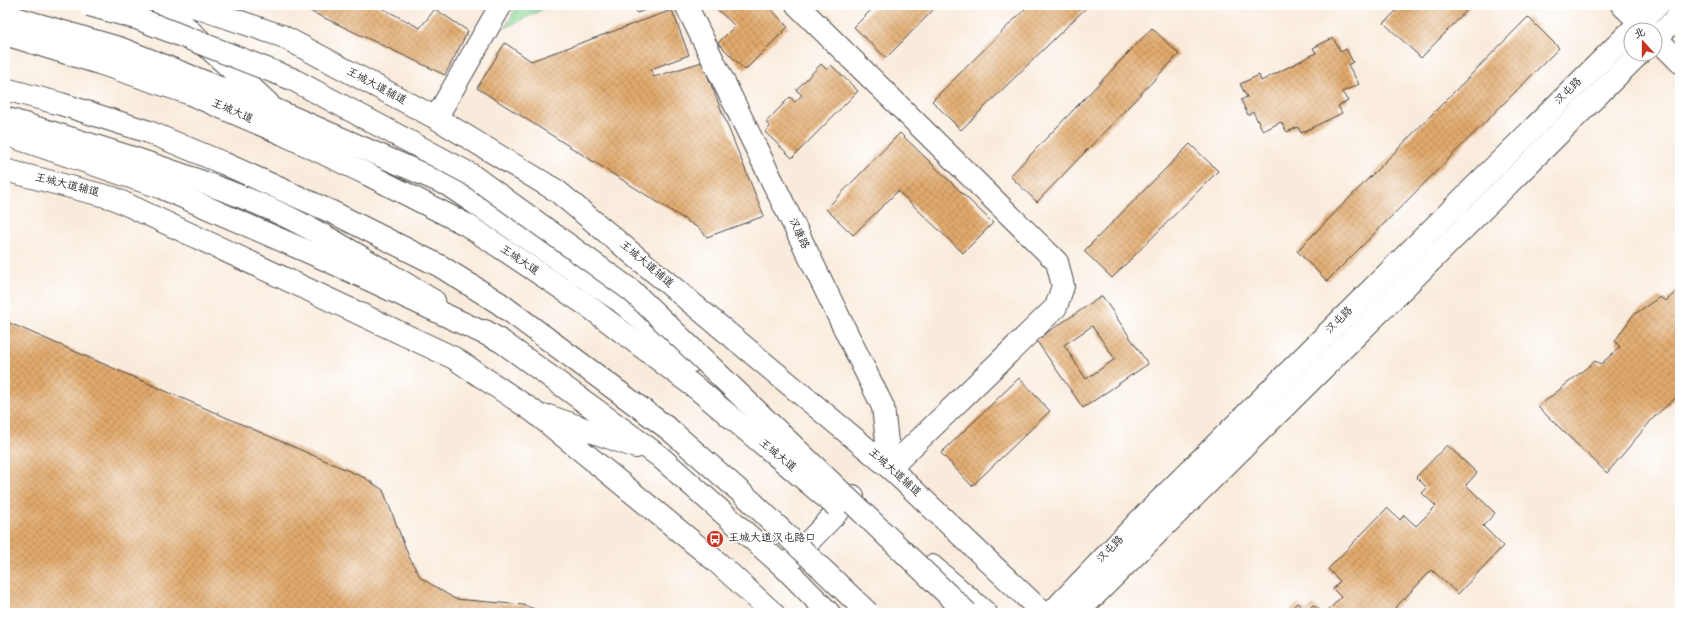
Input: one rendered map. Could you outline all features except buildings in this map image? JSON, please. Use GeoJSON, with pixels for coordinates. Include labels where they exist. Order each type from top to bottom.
{"type":"FeatureCollection","features":[{"type":"Feature","properties":{"kind":"main road"},"geometry":{"type":"LineString","coordinates":[[89,5],[139,19],[292,79],[470,174],[632,291],[966,613]]}},
{"type":"Feature","properties":{"kind":"main road"},"geometry":{"type":"LineString","coordinates":[[162,5],[278,112]]}},
{"type":"Feature","properties":{"kind":"main road","name":"王城大道辅道"},"geometry":{"type":"LineString","coordinates":[[190,5],[282,36],[436,118],[557,191],[890,468],[1043,613]]}},
{"type":"Feature","properties":{"kind":"main road"},"geometry":{"type":"LineString","coordinates":[[436,118],[502,5]]}},
{"type":"Feature","properties":{"kind":"main road","name":"汉康路"},"geometry":{"type":"LineString","coordinates":[[686,5],[883,407],[890,468]]}},
{"type":"Feature","properties":{"kind":"main road"},"geometry":{"type":"LineString","coordinates":[[798,5],[1057,262],[1063,286],[1056,307],[890,468]]}},
{"type":"Feature","properties":{"kind":"main road"},"geometry":{"type":"LineString","coordinates":[[1622,5],[1634,22]]}},
{"type":"Feature","properties":{"kind":"main road","name":"汉屯路"},"geometry":{"type":"LineString","coordinates":[[1643,22],[1658,5]]}},
{"type":"Feature","properties":{"kind":"main road"},"geometry":{"type":"LineString","coordinates":[[5,16],[119,48],[278,112],[448,185],[622,302],[853,496],[986,613]]}},
{"type":"Feature","properties":{"kind":"main road"},"geometry":{"type":"LineString","coordinates":[[1663,29],[1674,16]]}},
{"type":"Feature","properties":{"kind":"main road","name":"王城大道"},"geometry":{"type":"LineString","coordinates":[[5,34],[99,63],[188,93],[346,164],[467,225],[588,306],[700,391],[960,613]]}},
{"type":"Feature","properties":{"kind":"main road","name":"汉屯路"},"geometry":{"type":"LineString","coordinates":[[1051,613],[1139,521],[1623,43]]}},
{"type":"Feature","properties":{"kind":"main road"},"geometry":{"type":"LineString","coordinates":[[1663,46],[1680,62]]}},
{"type":"Feature","properties":{"kind":"main road","name":"汉屯路"},"geometry":{"type":"LineString","coordinates":[[1077,613],[1631,62]]}},
{"type":"Feature","properties":{"kind":"main road"},"geometry":{"type":"LineString","coordinates":[[5,89],[61,104],[149,132],[223,163],[334,213],[440,266],[499,303],[670,430],[751,501],[868,613]]}},
{"type":"Feature","properties":{"kind":"main road"},"geometry":{"type":"LineString","coordinates":[[5,118],[135,158],[252,201],[320,233],[501,341],[659,456],[784,567],[830,613]]}},
{"type":"Feature","properties":{"kind":"main road"},"geometry":{"type":"LineString","coordinates":[[5,134],[160,187],[328,261],[501,341]]}},
{"type":"Feature","properties":{"kind":"main road","name":"王城大道辅道"},"geometry":{"type":"LineString","coordinates":[[5,170],[112,198],[454,358],[534,411],[717,562],[772,613]]}},
{"type":"Feature","properties":{"kind":"main road"},"geometry":{"type":"LineString","coordinates":[[534,411],[659,456]]}},
{"type":"Feature","properties":{"kind":"main road"},"geometry":{"type":"LineString","coordinates":[[784,567],[853,496]]}},
{"type":"Feature","properties":{"kind":"main road"},"geometry":{"type":"LineString","coordinates":[[784,567],[812,613]]}},
{"type":"Feature","properties":{"kind":"green space"},"geometry":{"type":"Polygon","coordinates":[[[518,5],[551,5],[505,28],[518,5]]]}},
{"type":"Feature","properties":{"kind":"place","name":"王城大道汉屯路口"},"geometry":{"type":"Point","coordinates":[715,539]}}]}
